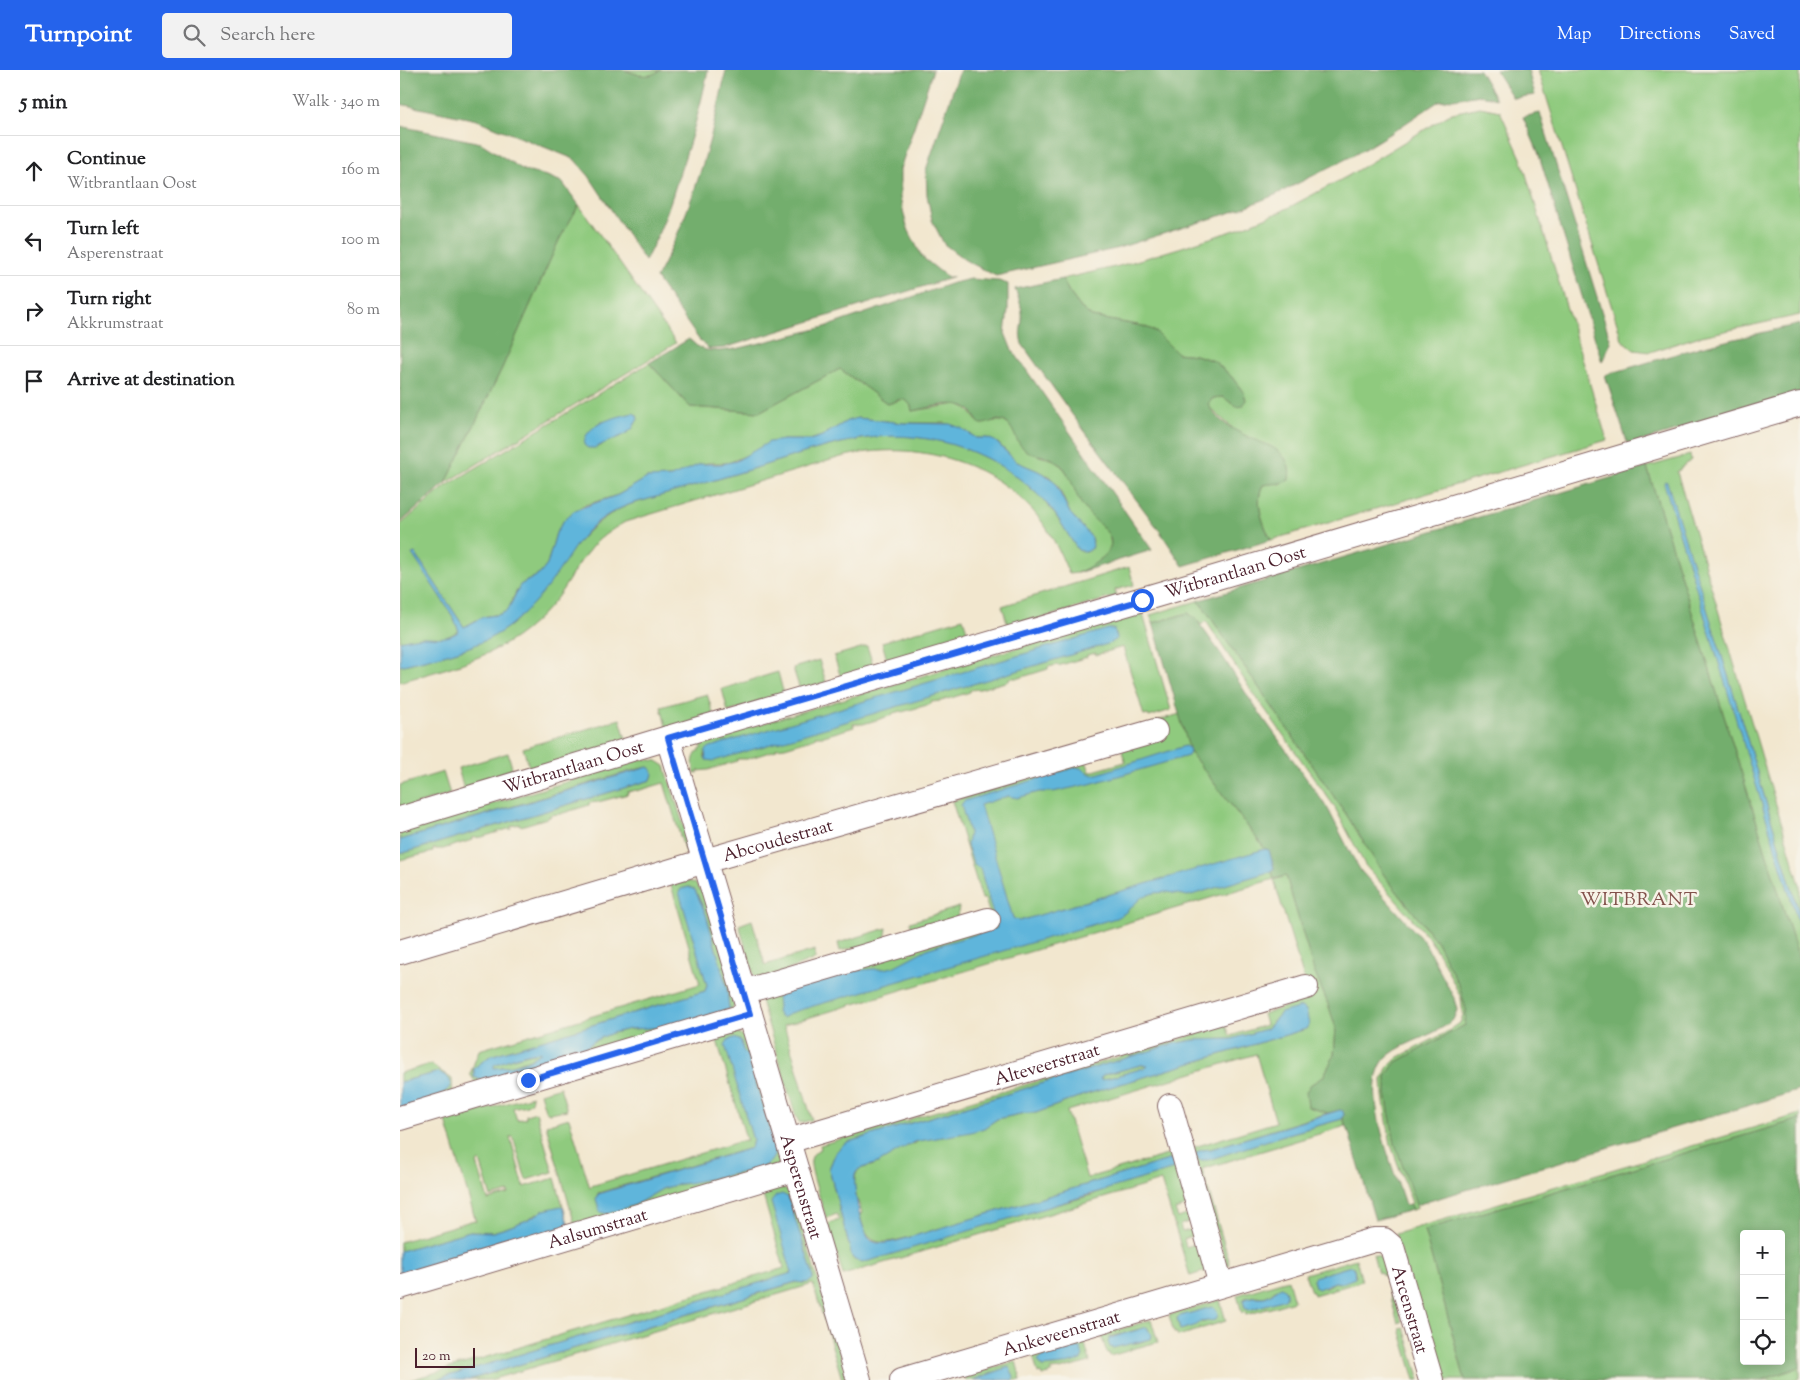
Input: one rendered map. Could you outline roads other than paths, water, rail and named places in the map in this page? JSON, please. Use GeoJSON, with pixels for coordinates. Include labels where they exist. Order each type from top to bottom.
{"type":"FeatureCollection","features":[{"type":"Feature","properties":{"kind":"street","name":"Witbrantlaan Oost"},"geometry":{"type":"LineString","coordinates":[[400,819],[1800,404]]}},
{"type":"Feature","properties":{"kind":"street","name":"Abcoudestraat"},"geometry":{"type":"LineString","coordinates":[[400,952],[1155,730]]}},
{"type":"Feature","properties":{"kind":"street","name":"Asperenstraat"},"geometry":{"type":"LineString","coordinates":[[668,738],[859,1380]]}},
{"type":"Feature","properties":{"kind":"street"},"geometry":{"type":"LineString","coordinates":[[400,1118],[747,1003],[988,920]]}},
{"type":"Feature","properties":{"kind":"street","name":"Alteveerstraat"},"geometry":{"type":"LineString","coordinates":[[788,1142],[1306,987]]}},
{"type":"Feature","properties":{"kind":"street"},"geometry":{"type":"LineString","coordinates":[[1170,1106],[1222,1285]]}},
{"type":"Feature","properties":{"kind":"street","name":"Aalsumstraat"},"geometry":{"type":"LineString","coordinates":[[400,1287],[796,1169]]}},
{"type":"Feature","properties":{"kind":"street","name":"Ankeveenstraat"},"geometry":{"type":"LineString","coordinates":[[902,1380],[1374,1240],[1384,1240]]}},
{"type":"Feature","properties":{"kind":"street","name":"Arcenstraat"},"geometry":{"type":"LineString","coordinates":[[1384,1240],[1392,1247],[1431,1380]]}},
{"type":"Feature","properties":{"kind":"water"},"geometry":{"type":"Polygon","coordinates":[[[633,413],[637,415],[638,419],[632,429],[624,435],[595,448],[588,448],[584,445],[585,437],[595,426],[610,419],[633,413]]]}},
{"type":"Feature","properties":{"kind":"water"},"geometry":{"type":"Polygon","coordinates":[[[858,418],[904,423],[950,424],[961,428],[976,438],[987,438],[995,441],[1017,462],[1043,473],[1054,481],[1070,513],[1092,538],[1093,547],[1086,552],[1078,550],[1046,503],[1008,471],[987,459],[964,449],[917,437],[892,436],[855,440],[828,446],[631,504],[616,511],[593,525],[577,543],[540,596],[519,618],[501,632],[474,645],[400,666],[400,641],[418,637],[446,637],[459,631],[452,615],[412,554],[415,553],[464,627],[483,617],[501,614],[508,610],[520,585],[540,574],[547,565],[556,533],[564,520],[575,510],[618,495],[647,478],[671,477],[700,464],[721,464],[736,461],[769,442],[810,440],[822,436],[847,421],[858,418]]]}},
{"type":"Feature","properties":{"kind":"water"},"geometry":{"type":"Polygon","coordinates":[[[1665,481],[1667,482],[1731,685],[1800,916],[1800,929],[1664,483],[1665,481]]]}},
{"type":"Feature","properties":{"kind":"water"},"geometry":{"type":"Polygon","coordinates":[[[1108,629],[1114,629],[1117,639],[1111,643],[714,761],[706,760],[705,751],[710,747],[1108,629]]]}},
{"type":"Feature","properties":{"kind":"water"},"geometry":{"type":"Polygon","coordinates":[[[1185,746],[1189,748],[1188,756],[1090,784],[1053,792],[1039,792],[1017,798],[1008,796],[980,805],[1013,918],[1019,921],[1265,849],[1269,850],[1274,868],[1272,871],[1188,896],[1167,892],[1154,893],[1142,897],[1125,913],[1116,918],[793,1012],[783,1018],[780,1017],[777,1012],[777,997],[781,991],[853,971],[893,967],[929,948],[997,928],[980,868],[974,865],[967,845],[969,832],[961,805],[964,801],[1077,767],[1094,775],[1185,746]]]}},
{"type":"Feature","properties":{"kind":"water"},"geometry":{"type":"Polygon","coordinates":[[[648,767],[652,770],[653,774],[651,780],[400,854],[400,840],[648,767]]]}},
{"type":"Feature","properties":{"kind":"water"},"geometry":{"type":"Polygon","coordinates":[[[689,887],[695,890],[706,914],[727,988],[729,1009],[673,1027],[630,1029],[612,1033],[594,1041],[579,1053],[504,1076],[481,1080],[474,1077],[474,1068],[490,1056],[705,991],[707,985],[679,892],[681,889],[689,887]],[[541,1052],[511,1059],[494,1065],[494,1068],[519,1063],[537,1056],[541,1052]]]}},
{"type":"Feature","properties":{"kind":"water"},"geometry":{"type":"Polygon","coordinates":[[[1301,1007],[1306,1010],[1309,1024],[1306,1029],[1087,1094],[1036,1113],[1025,1113],[997,1119],[984,1128],[971,1132],[914,1142],[878,1163],[859,1169],[855,1175],[855,1181],[864,1230],[872,1241],[882,1243],[904,1239],[1172,1159],[1176,1163],[1174,1169],[869,1261],[862,1262],[852,1257],[829,1169],[836,1152],[845,1143],[1176,1043],[1194,1040],[1232,1039],[1266,1029],[1281,1013],[1301,1007]],[[1141,1065],[1103,1075],[1100,1079],[1144,1068],[1148,1065],[1141,1065]]]}},
{"type":"Feature","properties":{"kind":"water"},"geometry":{"type":"Polygon","coordinates":[[[734,1038],[741,1041],[743,1050],[747,1055],[774,1141],[775,1151],[771,1161],[759,1169],[662,1189],[635,1205],[607,1214],[600,1212],[596,1199],[598,1194],[751,1148],[753,1140],[725,1045],[728,1040],[734,1038]]]}},
{"type":"Feature","properties":{"kind":"water"},"geometry":{"type":"Polygon","coordinates":[[[439,1072],[449,1079],[450,1085],[447,1090],[422,1102],[400,1108],[400,1082],[439,1072]]]}},
{"type":"Feature","properties":{"kind":"water"},"geometry":{"type":"Polygon","coordinates":[[[1340,1110],[1343,1111],[1344,1115],[1342,1119],[1281,1136],[1208,1160],[1199,1160],[1195,1154],[1201,1150],[1211,1149],[1340,1110]]]}},
{"type":"Feature","properties":{"kind":"water"},"geometry":{"type":"Polygon","coordinates":[[[782,1194],[788,1197],[812,1271],[813,1279],[809,1282],[796,1282],[468,1380],[435,1380],[792,1273],[771,1202],[776,1196],[782,1194]]]}},
{"type":"Feature","properties":{"kind":"water"},"geometry":{"type":"Polygon","coordinates":[[[561,1206],[568,1223],[567,1226],[400,1276],[400,1251],[470,1231],[493,1232],[527,1220],[544,1210],[561,1206]]]}},
{"type":"Feature","properties":{"kind":"water"},"geometry":{"type":"Polygon","coordinates":[[[1351,1266],[1354,1267],[1355,1278],[1342,1283],[1335,1282],[1318,1289],[1315,1287],[1314,1277],[1351,1266]]]}},
{"type":"Feature","properties":{"kind":"water"},"geometry":{"type":"Polygon","coordinates":[[[1281,1287],[1286,1293],[1285,1299],[1249,1310],[1245,1308],[1243,1300],[1250,1297],[1265,1297],[1281,1287]]]}},
{"type":"Feature","properties":{"kind":"water"},"geometry":{"type":"Polygon","coordinates":[[[1212,1307],[1216,1309],[1218,1314],[1216,1320],[1200,1322],[1180,1330],[1177,1318],[1212,1307]]]}},
{"type":"Feature","properties":{"kind":"water"},"geometry":{"type":"Polygon","coordinates":[[[1147,1327],[1151,1335],[1150,1339],[1113,1348],[1110,1347],[1108,1342],[1110,1338],[1147,1327]]]}},
{"type":"Feature","properties":{"kind":"water"},"geometry":{"type":"Polygon","coordinates":[[[1079,1347],[1083,1356],[1081,1360],[1063,1365],[1042,1367],[1038,1360],[1041,1357],[1079,1347]]]}},
{"type":"Feature","properties":{"kind":"water"},"geometry":{"type":"Polygon","coordinates":[[[1009,1367],[1014,1376],[1013,1380],[973,1380],[1009,1367]]]}},
{"type":"Feature","properties":{"kind":"district","name":"WITBRANT"},"geometry":{"type":"Point","coordinates":[1639,898]}}]}
